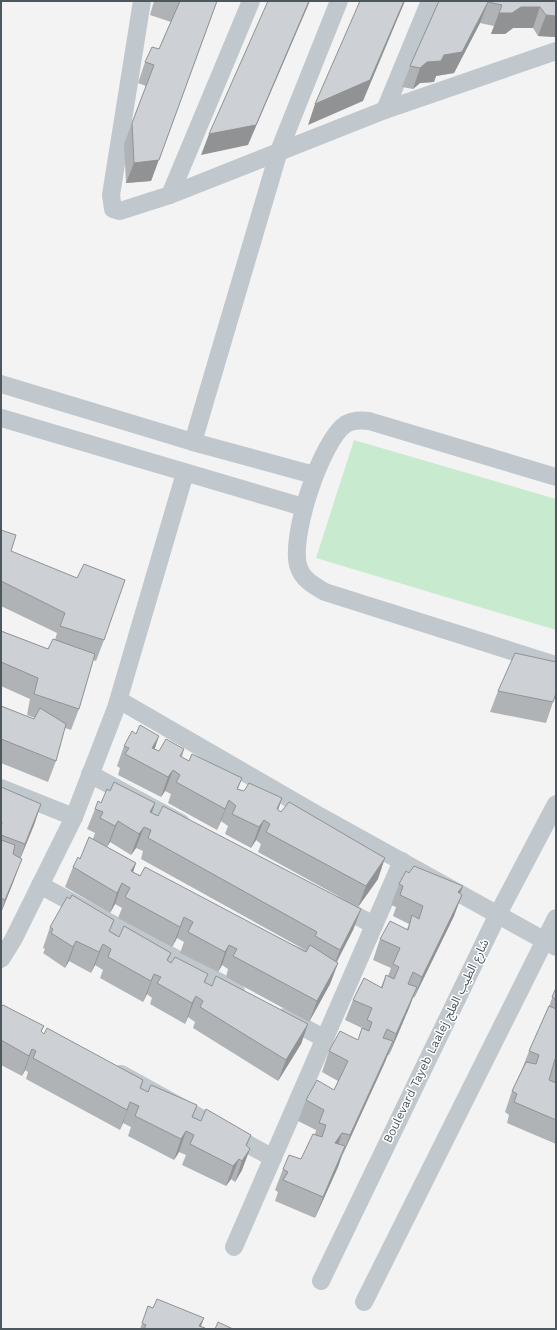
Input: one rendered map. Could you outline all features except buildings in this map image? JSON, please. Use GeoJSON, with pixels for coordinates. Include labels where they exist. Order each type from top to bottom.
{"type":"FeatureCollection","features":[{"type":"Feature","properties":{"kind":"street"},"geometry":{"type":"LineString","coordinates":[[142,1],[111,203],[113,209],[120,211],[170,195],[385,110],[556,51]]}},
{"type":"Feature","properties":{"kind":"street"},"geometry":{"type":"LineString","coordinates":[[170,195],[251,1]]}},
{"type":"Feature","properties":{"kind":"street"},"geometry":{"type":"LineString","coordinates":[[193,442],[279,151],[339,1]]}},
{"type":"Feature","properties":{"kind":"street"},"geometry":{"type":"LineString","coordinates":[[385,110],[430,1]]}},
{"type":"Feature","properties":{"kind":"street"},"geometry":{"type":"LineString","coordinates":[[1,384],[193,442],[314,474]]}},
{"type":"Feature","properties":{"kind":"street"},"geometry":{"type":"LineString","coordinates":[[1,418],[304,507]]}},
{"type":"Feature","properties":{"kind":"street"},"geometry":{"type":"LineString","coordinates":[[556,477],[369,421],[358,420],[346,424],[336,433],[314,474],[304,507],[296,558],[299,569],[308,581],[325,592],[556,665]]}},
{"type":"Feature","properties":{"kind":"street"},"geometry":{"type":"LineString","coordinates":[[1,960],[13,940],[74,817],[119,700],[184,473]]}},
{"type":"Feature","properties":{"kind":"street"},"geometry":{"type":"LineString","coordinates":[[119,700],[316,814],[550,943]]}},
{"type":"Feature","properties":{"kind":"street"},"geometry":{"type":"LineString","coordinates":[[90,774],[194,830]]}},
{"type":"Feature","properties":{"kind":"street"},"geometry":{"type":"LineString","coordinates":[[1,788],[74,817]]}},
{"type":"Feature","properties":{"kind":"street","name":"Boulevard Tayeb Laalej شارع الطيب العلج"},"geometry":{"type":"LineString","coordinates":[[321,1281],[498,914],[556,804]]}},
{"type":"Feature","properties":{"kind":"street"},"geometry":{"type":"LineString","coordinates":[[234,1247],[402,861]]}},
{"type":"Feature","properties":{"kind":"street"},"geometry":{"type":"LineString","coordinates":[[40,885],[248,997]]}},
{"type":"Feature","properties":{"kind":"street"},"geometry":{"type":"LineString","coordinates":[[318,896],[374,925]]}},
{"type":"Feature","properties":{"kind":"street"},"geometry":{"type":"LineString","coordinates":[[364,1302],[550,943],[556,918]]}},
{"type":"Feature","properties":{"kind":"street"},"geometry":{"type":"LineString","coordinates":[[269,1009],[325,1039]]}},
{"type":"Feature","properties":{"kind":"street"},"geometry":{"type":"LineString","coordinates":[[106,1066],[273,1158]]}},
{"type":"Feature","properties":{"kind":"green space"},"geometry":{"type":"Polygon","coordinates":[[[354,440],[556,499],[556,630],[316,558],[354,440]]]}}]}
